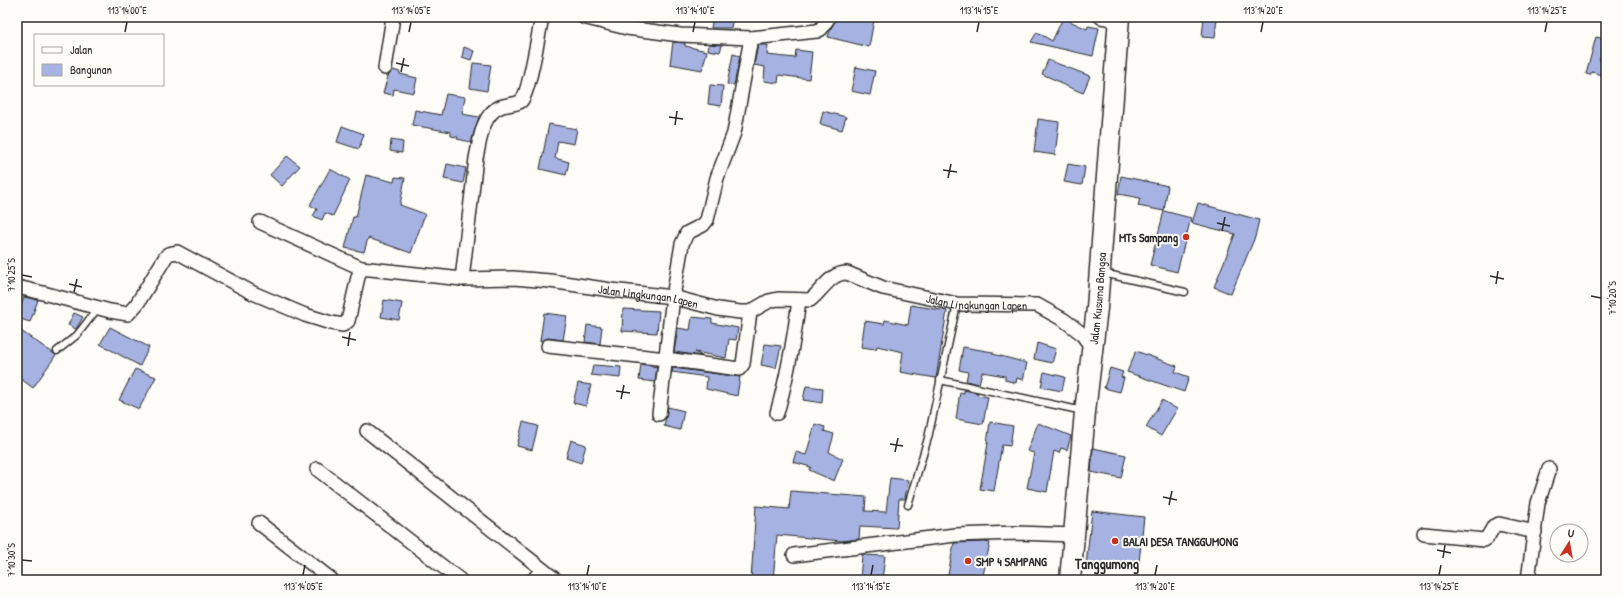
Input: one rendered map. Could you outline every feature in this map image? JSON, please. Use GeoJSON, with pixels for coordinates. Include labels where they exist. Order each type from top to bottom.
{"type":"FeatureCollection","features":[{"type":"Feature","properties":{"kind":"main road","name":"Jalan Kusuma Bangsa"},"geometry":{"type":"LineString","coordinates":[[1070,580],[1091,346],[1097,308],[1112,18]]}},
{"type":"Feature","properties":{"kind":"street"},"geometry":{"type":"LineString","coordinates":[[386,68],[393,17]]}},
{"type":"Feature","properties":{"kind":"street"},"geometry":{"type":"LineString","coordinates":[[462,279],[476,158],[481,139],[489,114],[500,107],[521,101],[524,97],[542,17]]}},
{"type":"Feature","properties":{"kind":"street"},"geometry":{"type":"LineString","coordinates":[[583,17],[627,28],[680,36],[751,38],[817,31],[821,29],[829,17]]}},
{"type":"Feature","properties":{"kind":"street"},"geometry":{"type":"LineString","coordinates":[[659,414],[673,297],[684,236],[702,225],[707,220],[717,178],[734,133],[751,38]]}},
{"type":"Feature","properties":{"kind":"street","name":"Jalan Lingkungan Lapen"},"geometry":{"type":"LineString","coordinates":[[260,222],[361,268],[462,279],[530,279],[673,297],[718,309],[740,312],[750,312],[769,301],[778,299],[811,299],[830,281],[843,272],[883,288],[957,304],[1037,304],[1064,320],[1081,333],[1091,346]]}},
{"type":"Feature","properties":{"kind":"street"},"geometry":{"type":"LineString","coordinates":[[17,287],[122,314],[128,314],[168,254],[177,252],[254,293],[305,315],[343,325],[348,321],[361,268]]}},
{"type":"Feature","properties":{"kind":"street"},"geometry":{"type":"LineString","coordinates":[[777,413],[794,342],[799,300]]}},
{"type":"Feature","properties":{"kind":"street"},"geometry":{"type":"LineString","coordinates":[[548,346],[666,359],[739,369],[743,364],[750,312]]}},
{"type":"Feature","properties":{"kind":"street"},"geometry":{"type":"LineString","coordinates":[[367,431],[556,580]]}},
{"type":"Feature","properties":{"kind":"street"},"geometry":{"type":"LineString","coordinates":[[317,469],[460,580]]}},
{"type":"Feature","properties":{"kind":"street"},"geometry":{"type":"LineString","coordinates":[[1528,580],[1538,503],[1549,470]]}},
{"type":"Feature","properties":{"kind":"street"},"geometry":{"type":"LineString","coordinates":[[259,523],[332,580]]}},
{"type":"Feature","properties":{"kind":"street"},"geometry":{"type":"LineString","coordinates":[[1424,534],[1484,540],[1487,538],[1494,526],[1499,524],[1535,532]]}},
{"type":"Feature","properties":{"kind":"street"},"geometry":{"type":"LineString","coordinates":[[794,555],[955,535],[1016,533],[1074,535]]}},
{"type":"Feature","properties":{"kind":"street"},"geometry":{"type":"LineString","coordinates":[[533,580],[542,570]]}},
{"type":"Feature","properties":{"kind":"lane"},"geometry":{"type":"LineString","coordinates":[[1099,272],[1185,292]]}},
{"type":"Feature","properties":{"kind":"lane"},"geometry":{"type":"LineString","coordinates":[[908,505],[928,438],[957,304]]}},
{"type":"Feature","properties":{"kind":"lane"},"geometry":{"type":"LineString","coordinates":[[57,351],[77,335],[98,308]]}},
{"type":"Feature","properties":{"kind":"lane"},"geometry":{"type":"LineString","coordinates":[[940,380],[1085,412]]}},
{"type":"Feature","properties":{"kind":"building"},"geometry":{"type":"Polygon","coordinates":[[[713,17],[733,17],[731,28],[711,28],[713,17]]]}},
{"type":"Feature","properties":{"kind":"building"},"geometry":{"type":"Polygon","coordinates":[[[837,17],[861,17],[874,20],[869,47],[828,37],[837,17]]]}},
{"type":"Feature","properties":{"kind":"building"},"geometry":{"type":"Polygon","coordinates":[[[1204,17],[1217,17],[1215,38],[1202,37],[1204,17]]]}},
{"type":"Feature","properties":{"kind":"building"},"geometry":{"type":"Polygon","coordinates":[[[1063,18],[1087,29],[1088,26],[1099,28],[1093,56],[1031,42],[1037,32],[1052,41],[1063,18]]]}},
{"type":"Feature","properties":{"kind":"building"},"geometry":{"type":"Polygon","coordinates":[[[1596,37],[1606,39],[1606,47],[1599,60],[1606,62],[1604,76],[1592,72],[1590,75],[1586,74],[1596,37]]]}},
{"type":"Feature","properties":{"kind":"building"},"geometry":{"type":"Polygon","coordinates":[[[673,42],[685,43],[685,46],[707,51],[702,70],[670,64],[673,42]]]}},
{"type":"Feature","properties":{"kind":"building"},"geometry":{"type":"Polygon","coordinates":[[[709,44],[722,45],[720,52],[708,50],[709,44]]]}},
{"type":"Feature","properties":{"kind":"building"},"geometry":{"type":"Polygon","coordinates":[[[758,45],[768,45],[767,55],[795,58],[796,50],[812,52],[809,79],[779,75],[778,83],[764,81],[765,67],[754,65],[758,45]]]}},
{"type":"Feature","properties":{"kind":"building"},"geometry":{"type":"Polygon","coordinates":[[[464,47],[474,51],[471,60],[462,57],[464,47]]]}},
{"type":"Feature","properties":{"kind":"building"},"geometry":{"type":"Polygon","coordinates":[[[733,54],[740,56],[734,85],[727,84],[733,54]]]}},
{"type":"Feature","properties":{"kind":"building"},"geometry":{"type":"Polygon","coordinates":[[[1048,60],[1090,76],[1083,93],[1042,74],[1048,60]]]}},
{"type":"Feature","properties":{"kind":"building"},"geometry":{"type":"Polygon","coordinates":[[[473,63],[491,65],[487,91],[470,88],[473,63]]]}},
{"type":"Feature","properties":{"kind":"building"},"geometry":{"type":"Polygon","coordinates":[[[856,67],[875,71],[870,95],[851,91],[856,67]]]}},
{"type":"Feature","properties":{"kind":"building"},"geometry":{"type":"Polygon","coordinates":[[[393,70],[400,72],[400,74],[417,78],[414,93],[394,89],[393,95],[383,93],[388,76],[393,70]]]}},
{"type":"Feature","properties":{"kind":"building"},"geometry":{"type":"Polygon","coordinates":[[[710,85],[723,86],[721,106],[708,104],[710,85]]]}},
{"type":"Feature","properties":{"kind":"building"},"geometry":{"type":"Polygon","coordinates":[[[446,94],[465,97],[462,114],[479,117],[471,142],[451,136],[451,132],[412,125],[415,110],[441,115],[446,94]]]}},
{"type":"Feature","properties":{"kind":"building"},"geometry":{"type":"Polygon","coordinates":[[[823,111],[846,117],[842,130],[820,124],[823,111]]]}},
{"type":"Feature","properties":{"kind":"building"},"geometry":{"type":"Polygon","coordinates":[[[1038,119],[1059,122],[1055,155],[1034,152],[1038,119]]]}},
{"type":"Feature","properties":{"kind":"building"},"geometry":{"type":"Polygon","coordinates":[[[549,124],[577,129],[574,144],[558,141],[555,158],[569,162],[566,175],[540,169],[549,124]]]}},
{"type":"Feature","properties":{"kind":"building"},"geometry":{"type":"Polygon","coordinates":[[[342,126],[364,134],[359,149],[337,142],[342,126]]]}},
{"type":"Feature","properties":{"kind":"building"},"geometry":{"type":"Polygon","coordinates":[[[391,140],[403,142],[402,153],[390,151],[391,140]]]}},
{"type":"Feature","properties":{"kind":"building"},"geometry":{"type":"Polygon","coordinates":[[[287,156],[300,166],[282,186],[270,175],[287,156]]]}},
{"type":"Feature","properties":{"kind":"building"},"geometry":{"type":"Polygon","coordinates":[[[447,164],[466,168],[463,183],[444,179],[447,164]]]}},
{"type":"Feature","properties":{"kind":"building"},"geometry":{"type":"Polygon","coordinates":[[[1068,164],[1085,167],[1082,185],[1064,182],[1068,164]]]}},
{"type":"Feature","properties":{"kind":"building"},"geometry":{"type":"Polygon","coordinates":[[[330,169],[350,180],[333,216],[325,213],[322,220],[313,216],[317,209],[310,205],[330,169]]]}},
{"type":"Feature","properties":{"kind":"building"},"geometry":{"type":"Polygon","coordinates":[[[366,175],[394,182],[395,177],[405,178],[400,205],[425,214],[411,253],[368,238],[364,252],[345,248],[353,217],[356,217],[366,175]]]}},
{"type":"Feature","properties":{"kind":"building"},"geometry":{"type":"Polygon","coordinates":[[[1121,176],[1168,186],[1164,211],[1138,206],[1140,198],[1118,194],[1121,176]]]}},
{"type":"Feature","properties":{"kind":"building"},"geometry":{"type":"Polygon","coordinates":[[[1198,203],[1259,220],[1255,237],[1231,294],[1214,287],[1235,234],[1192,223],[1198,203]]]}},
{"type":"Feature","properties":{"kind":"building"},"geometry":{"type":"Polygon","coordinates":[[[1164,211],[1191,218],[1177,272],[1150,265],[1164,211]]]}},
{"type":"Feature","properties":{"kind":"building"},"geometry":{"type":"Polygon","coordinates":[[[24,297],[38,300],[30,322],[17,318],[24,297]]]}},
{"type":"Feature","properties":{"kind":"building"},"geometry":{"type":"Polygon","coordinates":[[[384,300],[402,303],[399,320],[381,317],[384,300]]]}},
{"type":"Feature","properties":{"kind":"building"},"geometry":{"type":"Polygon","coordinates":[[[911,305],[947,311],[936,378],[900,372],[903,352],[877,346],[876,349],[861,347],[865,321],[884,324],[885,320],[908,325],[911,305]]]}},
{"type":"Feature","properties":{"kind":"building"},"geometry":{"type":"Polygon","coordinates":[[[623,309],[659,311],[657,333],[622,331],[623,309]]]}},
{"type":"Feature","properties":{"kind":"building"},"geometry":{"type":"Polygon","coordinates":[[[74,313],[83,317],[76,329],[68,325],[74,313]]]}},
{"type":"Feature","properties":{"kind":"building"},"geometry":{"type":"Polygon","coordinates":[[[544,313],[567,316],[563,340],[548,338],[540,341],[544,313]]]}},
{"type":"Feature","properties":{"kind":"building"},"geometry":{"type":"Polygon","coordinates":[[[692,317],[712,319],[712,323],[738,328],[736,340],[729,339],[726,358],[695,352],[702,356],[674,352],[678,328],[690,330],[692,317]]]}},
{"type":"Feature","properties":{"kind":"building"},"geometry":{"type":"Polygon","coordinates":[[[587,325],[602,327],[600,344],[585,342],[587,325]]]}},
{"type":"Feature","properties":{"kind":"building"},"geometry":{"type":"Polygon","coordinates":[[[110,327],[149,347],[140,366],[100,344],[110,327]]]}},
{"type":"Feature","properties":{"kind":"building"},"geometry":{"type":"Polygon","coordinates":[[[21,331],[56,355],[33,388],[17,376],[17,336],[21,331]]]}},
{"type":"Feature","properties":{"kind":"building"},"geometry":{"type":"Polygon","coordinates":[[[1037,343],[1056,349],[1052,363],[1034,359],[1037,343]]]}},
{"type":"Feature","properties":{"kind":"building"},"geometry":{"type":"Polygon","coordinates":[[[765,344],[781,346],[776,368],[761,365],[765,344]]]}},
{"type":"Feature","properties":{"kind":"building"},"geometry":{"type":"Polygon","coordinates":[[[963,347],[993,352],[993,354],[1027,363],[1023,380],[1017,378],[1016,383],[1005,380],[1005,376],[982,372],[979,384],[966,381],[968,372],[959,370],[963,347]]]}},
{"type":"Feature","properties":{"kind":"building"},"geometry":{"type":"Polygon","coordinates":[[[1136,351],[1177,366],[1175,372],[1189,377],[1184,392],[1127,372],[1136,351]]]}},
{"type":"Feature","properties":{"kind":"building"},"geometry":{"type":"Polygon","coordinates":[[[641,364],[657,367],[655,382],[639,380],[641,364]]]}},
{"type":"Feature","properties":{"kind":"building"},"geometry":{"type":"Polygon","coordinates":[[[593,365],[621,367],[620,378],[591,375],[593,365]]]}},
{"type":"Feature","properties":{"kind":"building"},"geometry":{"type":"Polygon","coordinates":[[[673,368],[740,377],[737,396],[706,389],[707,377],[672,372],[673,368]]]}},
{"type":"Feature","properties":{"kind":"building"},"geometry":{"type":"Polygon","coordinates":[[[1110,368],[1123,372],[1121,377],[1124,378],[1120,392],[1104,388],[1110,368]]]}},
{"type":"Feature","properties":{"kind":"building"},"geometry":{"type":"Polygon","coordinates":[[[135,369],[156,377],[139,409],[119,400],[135,369]]]}},
{"type":"Feature","properties":{"kind":"building"},"geometry":{"type":"Polygon","coordinates":[[[1044,372],[1065,377],[1062,391],[1041,387],[1044,372]]]}},
{"type":"Feature","properties":{"kind":"building"},"geometry":{"type":"Polygon","coordinates":[[[578,383],[591,385],[586,406],[573,403],[578,383]]]}},
{"type":"Feature","properties":{"kind":"building"},"geometry":{"type":"Polygon","coordinates":[[[806,386],[823,388],[822,403],[803,400],[806,386]]]}},
{"type":"Feature","properties":{"kind":"building"},"geometry":{"type":"Polygon","coordinates":[[[964,390],[988,397],[983,424],[956,419],[960,392],[964,393],[964,390]]]}},
{"type":"Feature","properties":{"kind":"building"},"geometry":{"type":"Polygon","coordinates":[[[1162,400],[1177,409],[1161,436],[1146,427],[1162,400]]]}},
{"type":"Feature","properties":{"kind":"building"},"geometry":{"type":"Polygon","coordinates":[[[668,407],[684,411],[680,430],[664,426],[668,407]]]}},
{"type":"Feature","properties":{"kind":"building"},"geometry":{"type":"Polygon","coordinates":[[[523,422],[538,426],[532,450],[517,446],[523,422]]]}},
{"type":"Feature","properties":{"kind":"building"},"geometry":{"type":"Polygon","coordinates":[[[990,422],[1013,426],[1010,446],[1002,445],[994,491],[980,489],[990,422]]]}},
{"type":"Feature","properties":{"kind":"building"},"geometry":{"type":"Polygon","coordinates":[[[1038,423],[1071,436],[1067,450],[1061,448],[1059,453],[1054,451],[1047,492],[1027,488],[1034,453],[1027,451],[1038,423]]]}},
{"type":"Feature","properties":{"kind":"building"},"geometry":{"type":"Polygon","coordinates":[[[815,424],[825,427],[824,431],[834,434],[829,452],[843,459],[834,481],[809,470],[811,467],[793,462],[796,452],[806,455],[815,424]]]}},
{"type":"Feature","properties":{"kind":"building"},"geometry":{"type":"Polygon","coordinates":[[[571,440],[586,445],[581,463],[566,458],[571,440]]]}},
{"type":"Feature","properties":{"kind":"building"},"geometry":{"type":"Polygon","coordinates":[[[1093,448],[1126,455],[1121,478],[1091,472],[1093,448]]]}},
{"type":"Feature","properties":{"kind":"building"},"geometry":{"type":"Polygon","coordinates":[[[890,478],[908,480],[905,499],[899,499],[897,528],[860,526],[859,539],[842,541],[777,535],[773,580],[751,580],[756,506],[789,509],[791,491],[866,497],[865,511],[886,512],[890,478]]]}},
{"type":"Feature","properties":{"kind":"building","name":"BALAI DESA TANGGUMONG"},"geometry":{"type":"Polygon","coordinates":[[[1092,511],[1144,517],[1138,571],[1086,565],[1092,511]]]}},
{"type":"Feature","properties":{"kind":"building","name":"SMP 4 SAMPANG"},"geometry":{"type":"Polygon","coordinates":[[[954,543],[990,543],[982,580],[947,580],[954,543]]]}},
{"type":"Feature","properties":{"kind":"building"},"geometry":{"type":"Polygon","coordinates":[[[862,555],[885,556],[882,580],[860,580],[862,555]]]}},
{"type":"Feature","properties":{"kind":"place","name":"MTs Sampang"},"geometry":{"type":"Point","coordinates":[1186,237]}},
{"type":"Feature","properties":{"kind":"place","name":"BALAI DESA TANGGUMONG"},"geometry":{"type":"Point","coordinates":[1115,541]}},
{"type":"Feature","properties":{"kind":"place","name":"SMP 4 SAMPANG"},"geometry":{"type":"Point","coordinates":[968,561]}},
{"type":"Feature","properties":{"kind":"district","name":"Tanggumong"},"geometry":{"type":"Point","coordinates":[1107,563]}}]}
